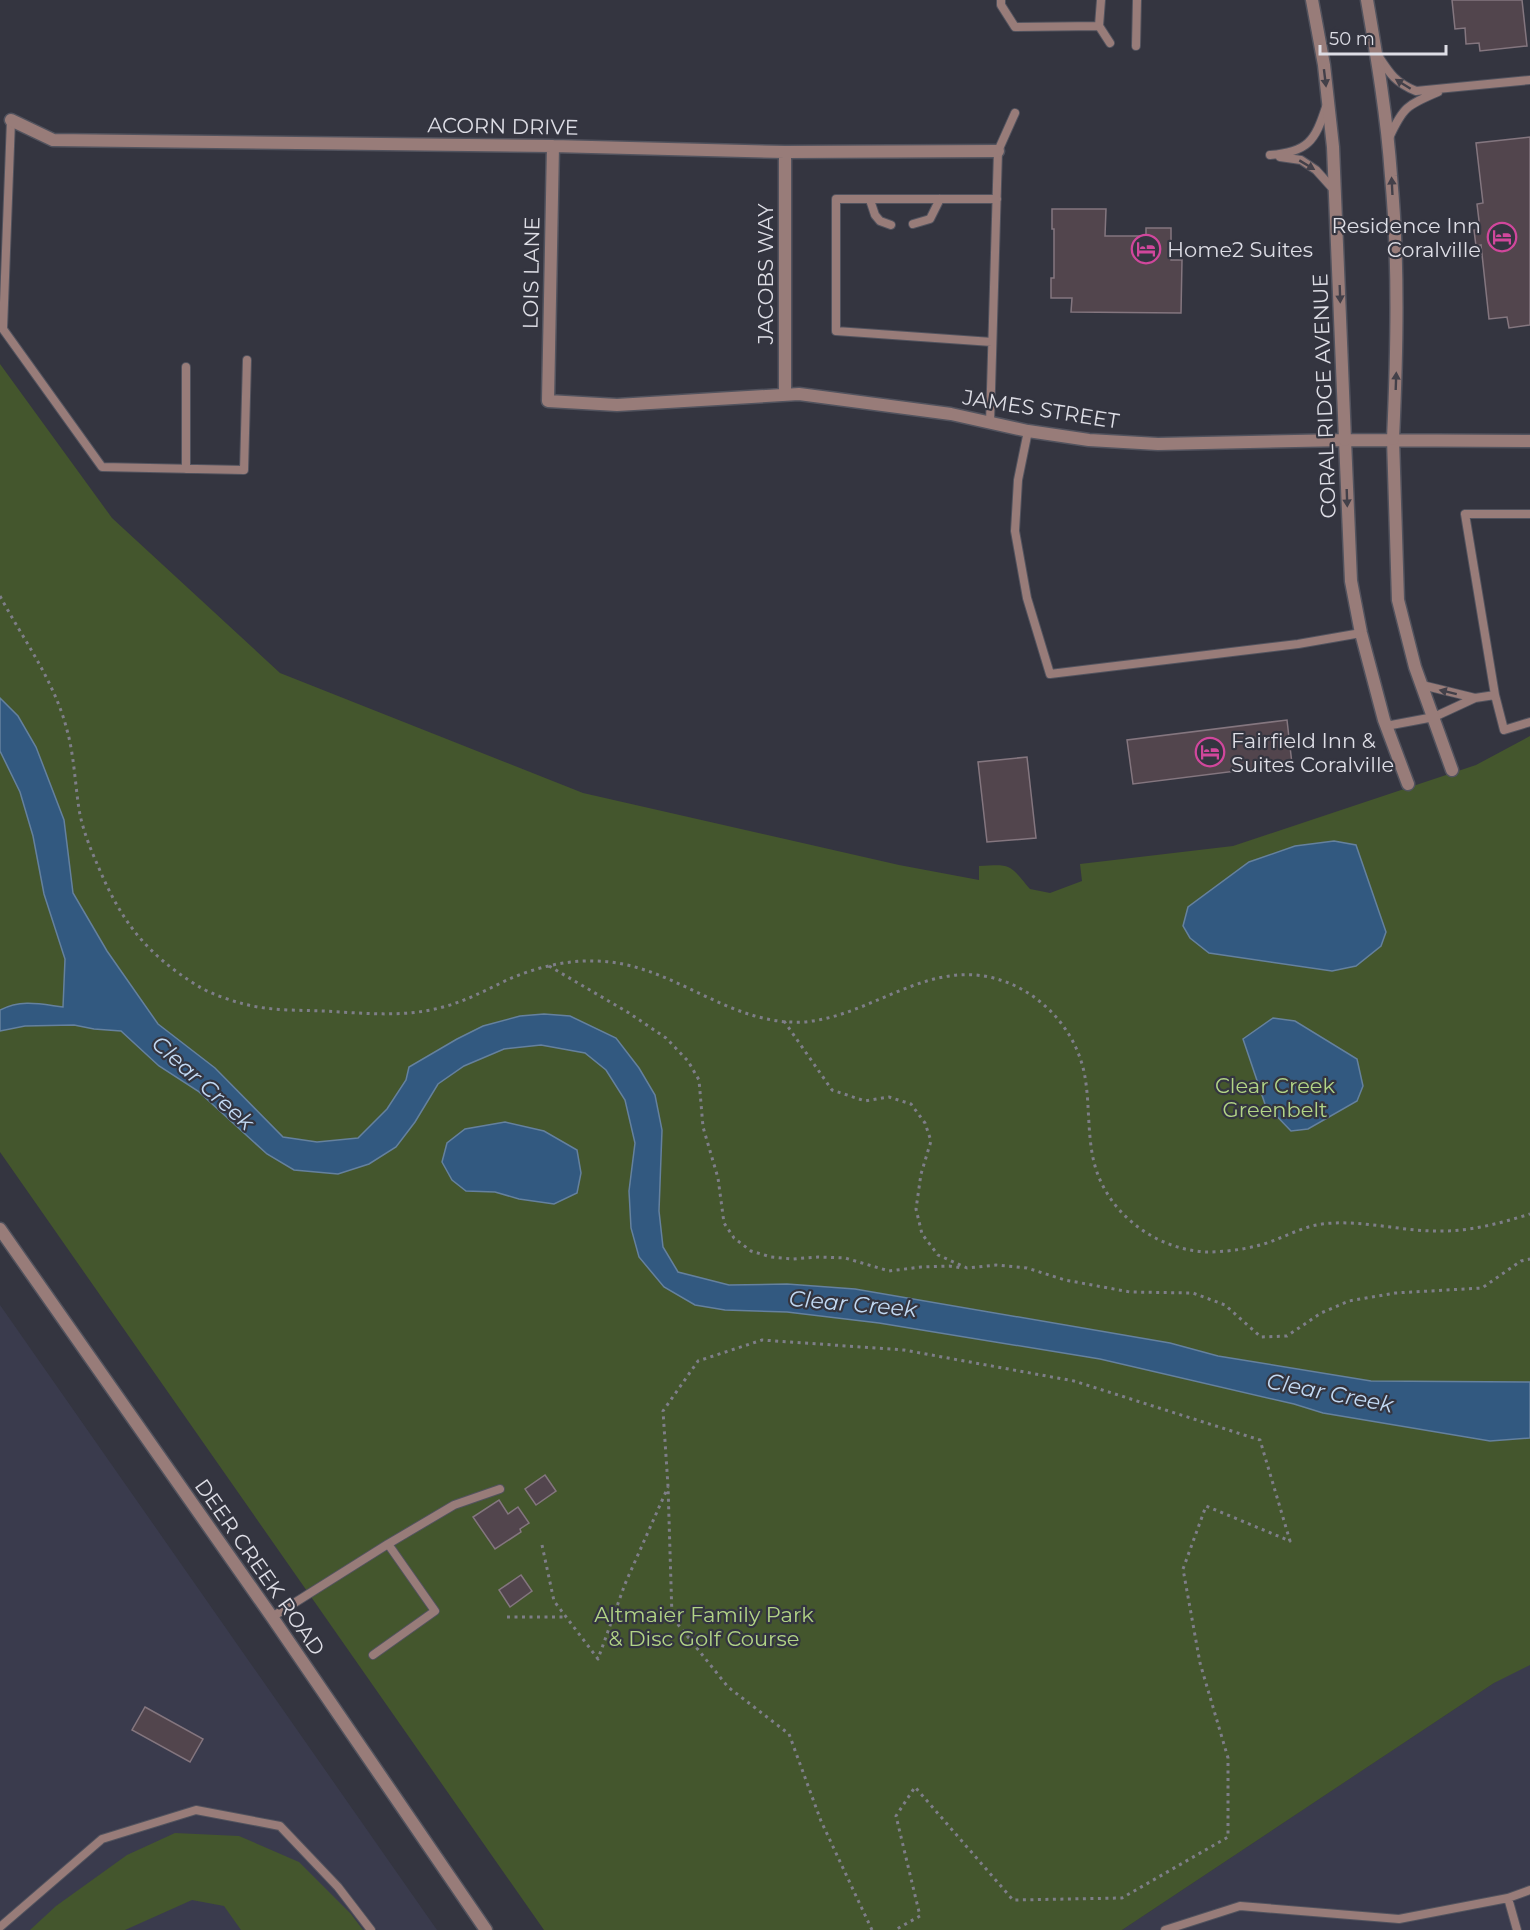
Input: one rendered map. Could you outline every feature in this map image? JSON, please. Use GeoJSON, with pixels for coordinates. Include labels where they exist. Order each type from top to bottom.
{"type":"FeatureCollection","features":[{"type":"Feature","properties":{"kind":"street","name":"CORAL RIDGE AVENUE"},"geometry":{"type":"LineString","coordinates":[[1312,0],[1324,65],[1333,147],[1351,581],[1361,633],[1386,726],[1408,784]]}},
{"type":"Feature","properties":{"kind":"street"},"geometry":{"type":"LineString","coordinates":[[1367,0],[1391,175],[1395,242],[1396,356],[1393,439],[1398,600],[1415,666],[1452,770]]}},
{"type":"Feature","properties":{"kind":"street","name":"ACORN DRIVE"},"geometry":{"type":"LineString","coordinates":[[11,120],[53,140],[553,146],[785,152],[998,151]]}},
{"type":"Feature","properties":{"kind":"street","name":"LOIS LANE"},"geometry":{"type":"LineString","coordinates":[[548,401],[553,146]]}},
{"type":"Feature","properties":{"kind":"street","name":"JACOBS WAY"},"geometry":{"type":"LineString","coordinates":[[784,395],[785,152]]}},
{"type":"Feature","properties":{"kind":"street","name":"JAMES STREET"},"geometry":{"type":"LineString","coordinates":[[548,401],[617,405],[799,394],[940,413],[1028,431],[1089,440],[1158,444],[1393,439],[1530,441]]}},
{"type":"Feature","properties":{"kind":"street","name":"DEER CREEK ROAD"},"geometry":{"type":"LineString","coordinates":[[0,1229],[272,1617],[486,1930]]}},
{"type":"Feature","properties":{"kind":"lane"},"geometry":{"type":"LineString","coordinates":[[1002,0],[1001,5],[1015,27],[1099,26]]}},
{"type":"Feature","properties":{"kind":"lane"},"geometry":{"type":"LineString","coordinates":[[1101,0],[1099,26],[1110,44]]}},
{"type":"Feature","properties":{"kind":"lane"},"geometry":{"type":"LineString","coordinates":[[1136,46],[1137,0]]}},
{"type":"Feature","properties":{"kind":"lane"},"geometry":{"type":"LineString","coordinates":[[1375,51],[1392,76],[1402,86],[1416,90],[1530,80]]}},
{"type":"Feature","properties":{"kind":"lane"},"geometry":{"type":"LineString","coordinates":[[1387,141],[1397,120],[1411,103],[1445,89]]}},
{"type":"Feature","properties":{"kind":"lane"},"geometry":{"type":"LineString","coordinates":[[1328,99],[1318,132],[1306,145],[1289,154],[1270,155],[1301,160],[1316,170],[1336,192]]}},
{"type":"Feature","properties":{"kind":"lane"},"geometry":{"type":"LineString","coordinates":[[990,423],[998,151],[1015,113]]}},
{"type":"Feature","properties":{"kind":"lane"},"geometry":{"type":"LineString","coordinates":[[11,120],[3,329],[102,467],[244,470],[247,360]]}},
{"type":"Feature","properties":{"kind":"lane"},"geometry":{"type":"LineString","coordinates":[[992,342],[836,331],[836,199],[997,199]]}},
{"type":"Feature","properties":{"kind":"lane"},"geometry":{"type":"LineString","coordinates":[[913,224],[930,219],[940,199]]}},
{"type":"Feature","properties":{"kind":"lane"},"geometry":{"type":"LineString","coordinates":[[870,200],[875,215],[880,221],[891,225]]}},
{"type":"Feature","properties":{"kind":"lane"},"geometry":{"type":"LineString","coordinates":[[186,367],[186,469]]}},
{"type":"Feature","properties":{"kind":"lane"},"geometry":{"type":"LineString","coordinates":[[1028,431],[1018,480],[1015,531],[1027,598],[1050,674],[1298,644],[1361,633]]}},
{"type":"Feature","properties":{"kind":"lane"},"geometry":{"type":"LineString","coordinates":[[1530,514],[1465,514],[1495,695],[1504,730],[1530,722]]}},
{"type":"Feature","properties":{"kind":"lane"},"geometry":{"type":"LineString","coordinates":[[1422,685],[1475,698]]}},
{"type":"Feature","properties":{"kind":"lane"},"geometry":{"type":"LineString","coordinates":[[1386,726],[1434,717],[1475,698],[1495,695]]}},
{"type":"Feature","properties":{"kind":"lane"},"geometry":{"type":"LineString","coordinates":[[272,1617],[454,1505],[500,1489]]}},
{"type":"Feature","properties":{"kind":"lane"},"geometry":{"type":"LineString","coordinates":[[373,1655],[435,1611],[388,1544]]}},
{"type":"Feature","properties":{"kind":"lane"},"geometry":{"type":"LineString","coordinates":[[0,1927],[102,1839],[196,1810],[280,1826],[338,1887],[371,1930]]}},
{"type":"Feature","properties":{"kind":"lane"},"geometry":{"type":"LineString","coordinates":[[1165,1930],[1240,1906],[1399,1919],[1508,1898],[1530,1890]]}},
{"type":"Feature","properties":{"kind":"lane"},"geometry":{"type":"LineString","coordinates":[[1508,1898],[1517,1930]]}},
{"type":"Feature","properties":{"kind":"path"},"geometry":{"type":"LineString","coordinates":[[0,596],[38,659],[56,695],[68,733],[80,814],[93,855],[111,897],[134,933],[163,962],[203,989],[246,1005],[281,1010],[401,1014],[439,1009],[467,1000],[512,978],[549,965],[593,960],[634,965],[659,974],[746,1015],[802,1022],[838,1016],[928,981],[977,975],[1023,990],[1046,1006],[1066,1029],[1078,1051],[1085,1075],[1095,1166],[1107,1195],[1127,1218],[1152,1237],[1181,1248],[1209,1252],[1258,1246],[1297,1230],[1323,1224],[1356,1223],[1401,1229],[1444,1231],[1488,1226],[1530,1214]]}},
{"type":"Feature","properties":{"kind":"path"},"geometry":{"type":"LineString","coordinates":[[549,965],[666,1038],[688,1061],[699,1080],[703,1127],[718,1178],[724,1223],[734,1238],[751,1251],[771,1257],[845,1258],[889,1270],[996,1265],[1027,1268],[1065,1280],[1130,1292],[1193,1293],[1225,1305],[1261,1337],[1287,1336],[1321,1313],[1349,1301],[1395,1293],[1482,1288],[1521,1261],[1530,1259]]}},
{"type":"Feature","properties":{"kind":"path"},"geometry":{"type":"LineString","coordinates":[[784,1021],[832,1090],[865,1101],[889,1097],[911,1104],[925,1123],[931,1141],[921,1174],[916,1209],[922,1234],[938,1256],[967,1268]]}},
{"type":"Feature","properties":{"kind":"path"},"geometry":{"type":"LineString","coordinates":[[872,1930],[821,1821],[789,1734],[728,1687],[672,1617],[663,1411],[698,1361],[762,1340],[904,1350],[1074,1381],[1260,1440],[1290,1540],[1206,1506],[1183,1569],[1200,1663],[1228,1758],[1228,1837],[1122,1898],[1013,1900],[915,1787],[896,1816],[920,1916],[895,1930]]}},
{"type":"Feature","properties":{"kind":"path"},"geometry":{"type":"LineString","coordinates":[[542,1545],[554,1601],[598,1659],[625,1584],[668,1486]]}},
{"type":"Feature","properties":{"kind":"path"},"geometry":{"type":"LineString","coordinates":[[507,1617],[566,1617]]}},
{"type":"Feature","properties":{"kind":"shaded area"},"geometry":{"type":"Polygon","coordinates":[[[0,1305],[437,1930],[0,1930],[0,1305]]]}},
{"type":"Feature","properties":{"kind":"shaded area"},"geometry":{"type":"Polygon","coordinates":[[[1530,1658],[1530,1930],[1122,1930],[1509,1673],[1530,1658]]]}},
{"type":"Feature","properties":{"kind":"green space"},"geometry":{"type":"Polygon","coordinates":[[[0,364],[112,518],[280,673],[583,793],[899,865],[979,880],[979,866],[1009,867],[1030,889],[1050,893],[1082,881],[1080,864],[1233,846],[1476,765],[1530,736],[1530,1387],[1478,1382],[1371,1381],[1218,1356],[1170,1343],[855,1289],[787,1284],[729,1285],[678,1272],[663,1247],[640,1257],[695,1305],[725,1310],[787,1312],[879,1323],[1100,1359],[1294,1404],[1323,1413],[1490,1441],[1530,1438],[1530,1665],[1494,1683],[1122,1930],[544,1930],[0,1152],[0,364]]]}},
{"type":"Feature","properties":{"kind":"green space"},"geometry":{"type":"Polygon","coordinates":[[[175,1833],[239,1836],[299,1862],[351,1914],[363,1930],[241,1930],[224,1906],[192,1900],[125,1930],[30,1930],[56,1906],[127,1855],[175,1833]]]}},
{"type":"Feature","properties":{"kind":"water","name":"Clear Creek"},"geometry":{"type":"Polygon","coordinates":[[[0,698],[18,716],[36,747],[64,820],[73,893],[107,951],[158,1024],[215,1068],[283,1137],[317,1142],[358,1138],[387,1109],[406,1080],[409,1067],[457,1039],[483,1026],[520,1016],[544,1014],[570,1016],[616,1038],[639,1068],[655,1095],[662,1130],[659,1211],[663,1247],[678,1272],[729,1285],[787,1284],[855,1289],[1170,1343],[1218,1356],[1371,1381],[1530,1382],[1530,1438],[1490,1441],[1323,1413],[1294,1404],[1100,1359],[879,1323],[787,1312],[725,1310],[695,1305],[664,1287],[639,1257],[631,1228],[629,1191],[635,1143],[625,1100],[606,1070],[585,1053],[541,1045],[504,1049],[464,1066],[438,1084],[415,1122],[396,1147],[369,1164],[338,1174],[294,1170],[267,1154],[198,1091],[159,1066],[121,1031],[74,1025],[25,1026],[0,1031],[0,1010],[16,1004],[31,1003],[63,1007],[65,959],[44,894],[33,836],[20,792],[0,751],[0,698]]]}},
{"type":"Feature","properties":{"kind":"water"},"geometry":{"type":"Polygon","coordinates":[[[1334,841],[1356,845],[1386,932],[1381,946],[1356,966],[1332,971],[1209,953],[1190,938],[1183,926],[1188,907],[1249,862],[1295,846],[1334,841]]]}},
{"type":"Feature","properties":{"kind":"water"},"geometry":{"type":"Polygon","coordinates":[[[1273,1018],[1295,1021],[1357,1059],[1363,1086],[1357,1101],[1308,1129],[1291,1131],[1265,1104],[1243,1039],[1273,1018]]]}},
{"type":"Feature","properties":{"kind":"water"},"geometry":{"type":"Polygon","coordinates":[[[505,1122],[544,1131],[577,1150],[581,1173],[577,1193],[554,1204],[519,1199],[495,1192],[466,1191],[452,1180],[442,1162],[447,1143],[465,1129],[505,1122]]]}},
{"type":"Feature","properties":{"kind":"building"},"geometry":{"type":"Polygon","coordinates":[[[1452,0],[1522,0],[1527,46],[1480,51],[1479,43],[1466,44],[1465,28],[1455,29],[1452,0]]]}},
{"type":"Feature","properties":{"kind":"building","name":"Residence Inn Coralville"},"geometry":{"type":"Polygon","coordinates":[[[1530,137],[1530,325],[1509,328],[1507,317],[1489,319],[1481,245],[1476,246],[1474,230],[1480,229],[1477,204],[1483,203],[1476,143],[1530,137]]]}},
{"type":"Feature","properties":{"kind":"building","name":"Home2 Suites"},"geometry":{"type":"Polygon","coordinates":[[[1052,209],[1106,209],[1105,236],[1146,236],[1146,228],[1171,228],[1171,260],[1182,260],[1181,313],[1071,312],[1072,298],[1051,298],[1051,278],[1054,278],[1052,209]]]}},
{"type":"Feature","properties":{"kind":"building","name":"Fairfield Inn & Suites Coralville"},"geometry":{"type":"Polygon","coordinates":[[[1287,720],[1292,764],[1133,784],[1127,740],[1287,720]]]}},
{"type":"Feature","properties":{"kind":"building"},"geometry":{"type":"Polygon","coordinates":[[[1027,757],[1036,838],[987,842],[978,762],[1027,757]]]}},
{"type":"Feature","properties":{"kind":"building"},"geometry":{"type":"Polygon","coordinates":[[[545,1475],[556,1491],[536,1505],[525,1489],[545,1475]]]}},
{"type":"Feature","properties":{"kind":"building"},"geometry":{"type":"Polygon","coordinates":[[[499,1500],[508,1514],[518,1507],[529,1523],[520,1529],[521,1532],[495,1549],[473,1517],[499,1500]]]}},
{"type":"Feature","properties":{"kind":"building"},"geometry":{"type":"Polygon","coordinates":[[[521,1575],[532,1591],[510,1607],[499,1590],[521,1575]]]}},
{"type":"Feature","properties":{"kind":"building"},"geometry":{"type":"Polygon","coordinates":[[[145,1707],[203,1739],[190,1762],[132,1730],[145,1707]]]}},
{"type":"Feature","properties":{"kind":"place","name":"Residence Inn Coralville"},"geometry":{"type":"Point","coordinates":[1502,237]}},
{"type":"Feature","properties":{"kind":"place","name":"Home2 Suites"},"geometry":{"type":"Point","coordinates":[1146,249]}},
{"type":"Feature","properties":{"kind":"place","name":"Fairfield Inn & Suites Coralville"},"geometry":{"type":"Point","coordinates":[1210,752]}},
{"type":"Feature","properties":{"kind":"park label","name":"Clear Creek Greenbelt"},"geometry":{"type":"Point","coordinates":[1275,1097]}},
{"type":"Feature","properties":{"kind":"park label","name":"Altmaier Family Park & Disc Golf Course"},"geometry":{"type":"Point","coordinates":[704,1626]}}]}
